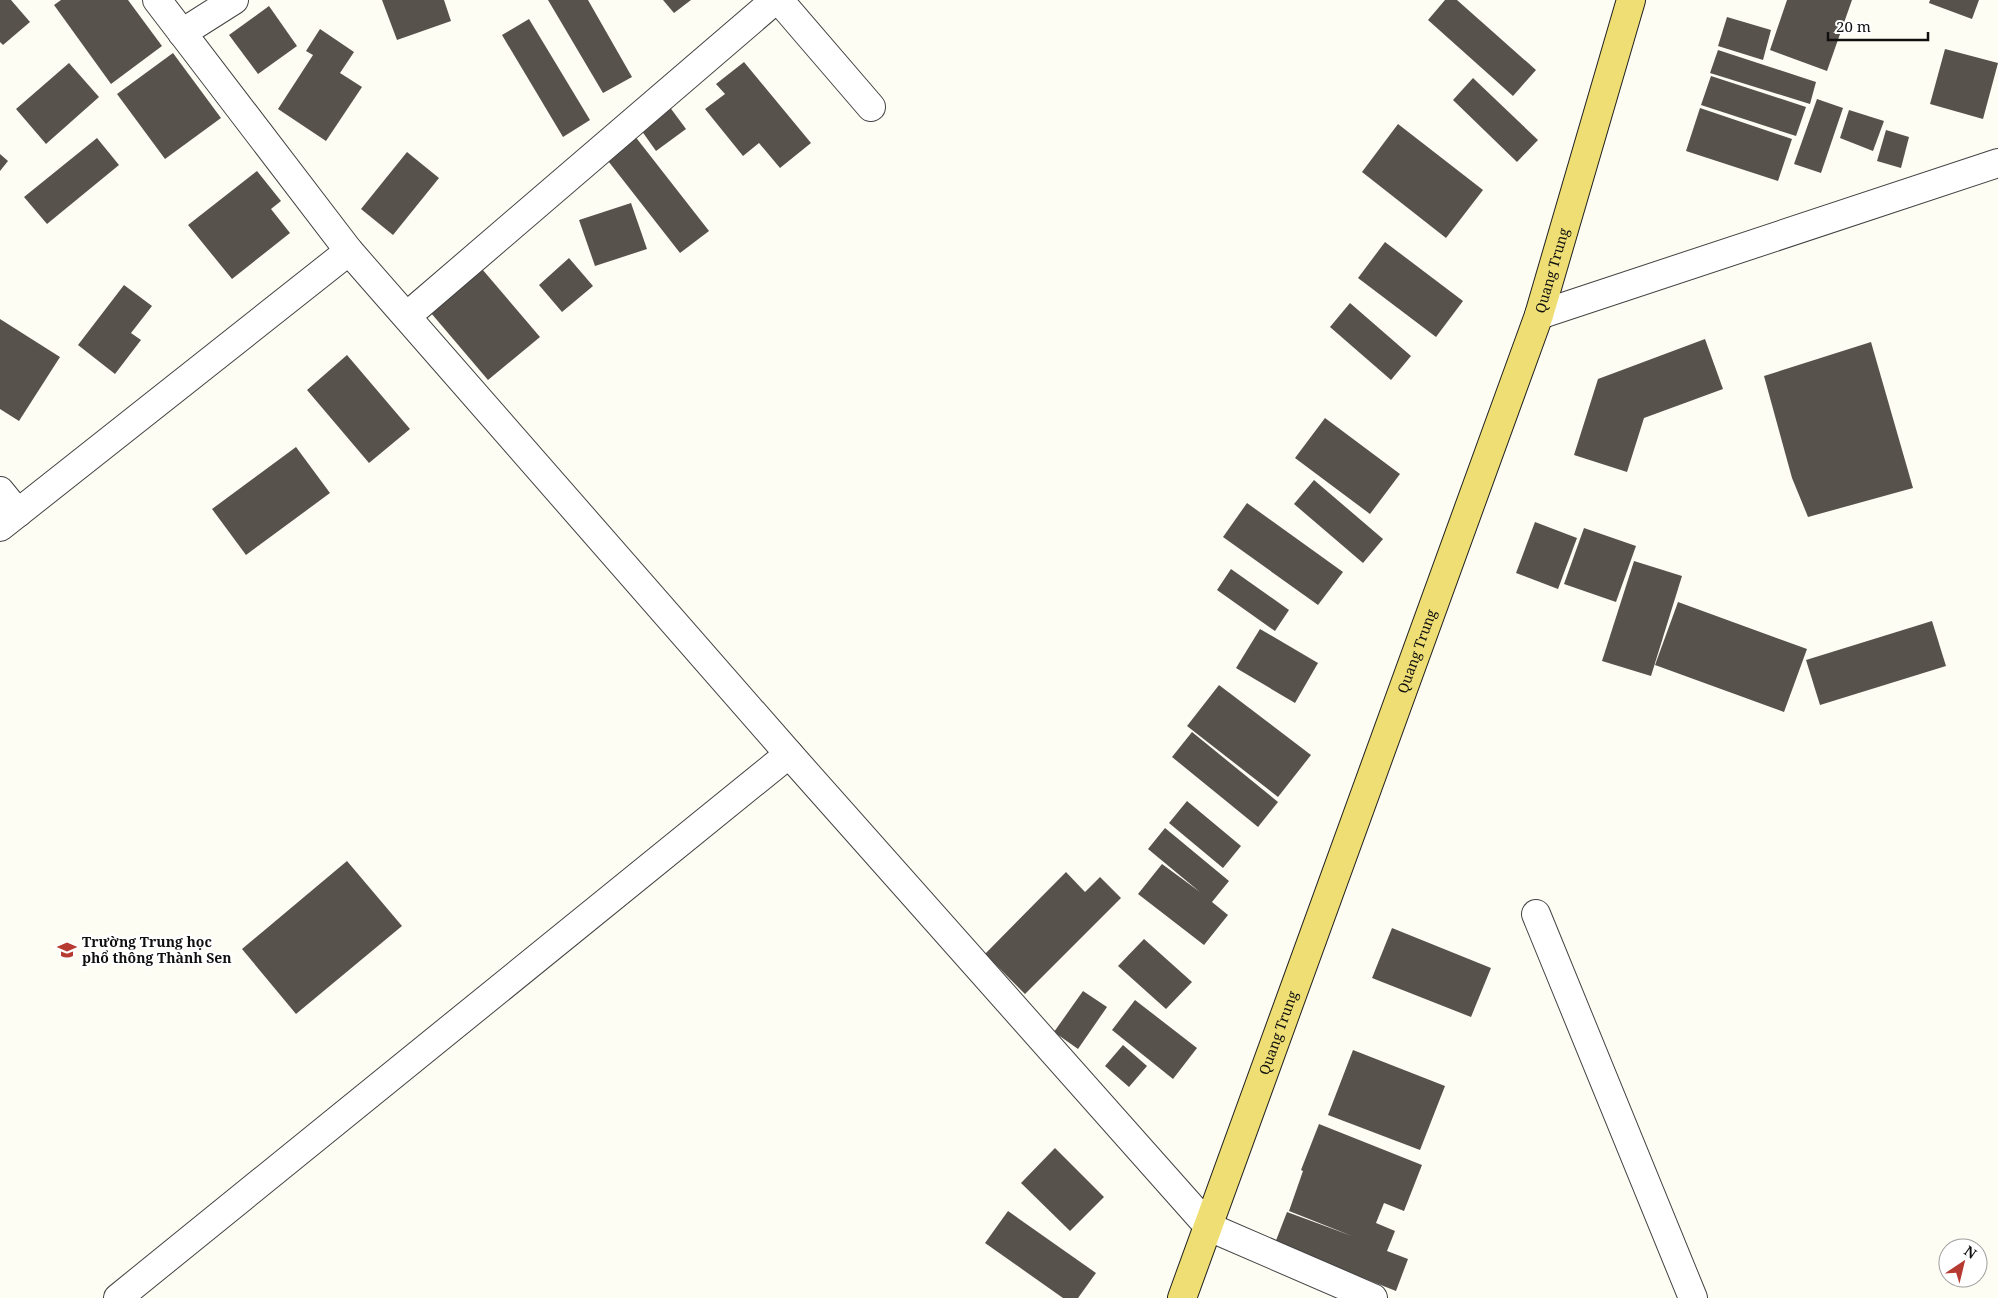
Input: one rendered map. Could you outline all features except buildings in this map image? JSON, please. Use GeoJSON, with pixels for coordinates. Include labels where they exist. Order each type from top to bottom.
{"type":"FeatureCollection","features":[{"type":"Feature","properties":{"kind":"main road","name":"Quang Trung"},"geometry":{"type":"LineString","coordinates":[[1182,1298],[1539,315],[1631,0]]}},
{"type":"Feature","properties":{"kind":"street"},"geometry":{"type":"LineString","coordinates":[[157,0],[348,251],[1209,1227],[1372,1298]]}},
{"type":"Feature","properties":{"kind":"street"},"geometry":{"type":"LineString","coordinates":[[182,33],[234,0]]}},
{"type":"Feature","properties":{"kind":"street"},"geometry":{"type":"LineString","coordinates":[[407,316],[775,0]]}},
{"type":"Feature","properties":{"kind":"street"},"geometry":{"type":"LineString","coordinates":[[779,0],[871,107]]}},
{"type":"Feature","properties":{"kind":"street"},"geometry":{"type":"LineString","coordinates":[[1539,315],[1998,163]]}},
{"type":"Feature","properties":{"kind":"street"},"geometry":{"type":"LineString","coordinates":[[0,491],[9,520],[348,251]]}},
{"type":"Feature","properties":{"kind":"street"},"geometry":{"type":"LineString","coordinates":[[118,1298],[790,754]]}},
{"type":"Feature","properties":{"kind":"street"},"geometry":{"type":"LineString","coordinates":[[1536,914],[1693,1298]]}},
{"type":"Feature","properties":{"kind":"place","name":"Trường Trung học phổ thông Thành Sen"},"geometry":{"type":"Point","coordinates":[67,950]}}]}
